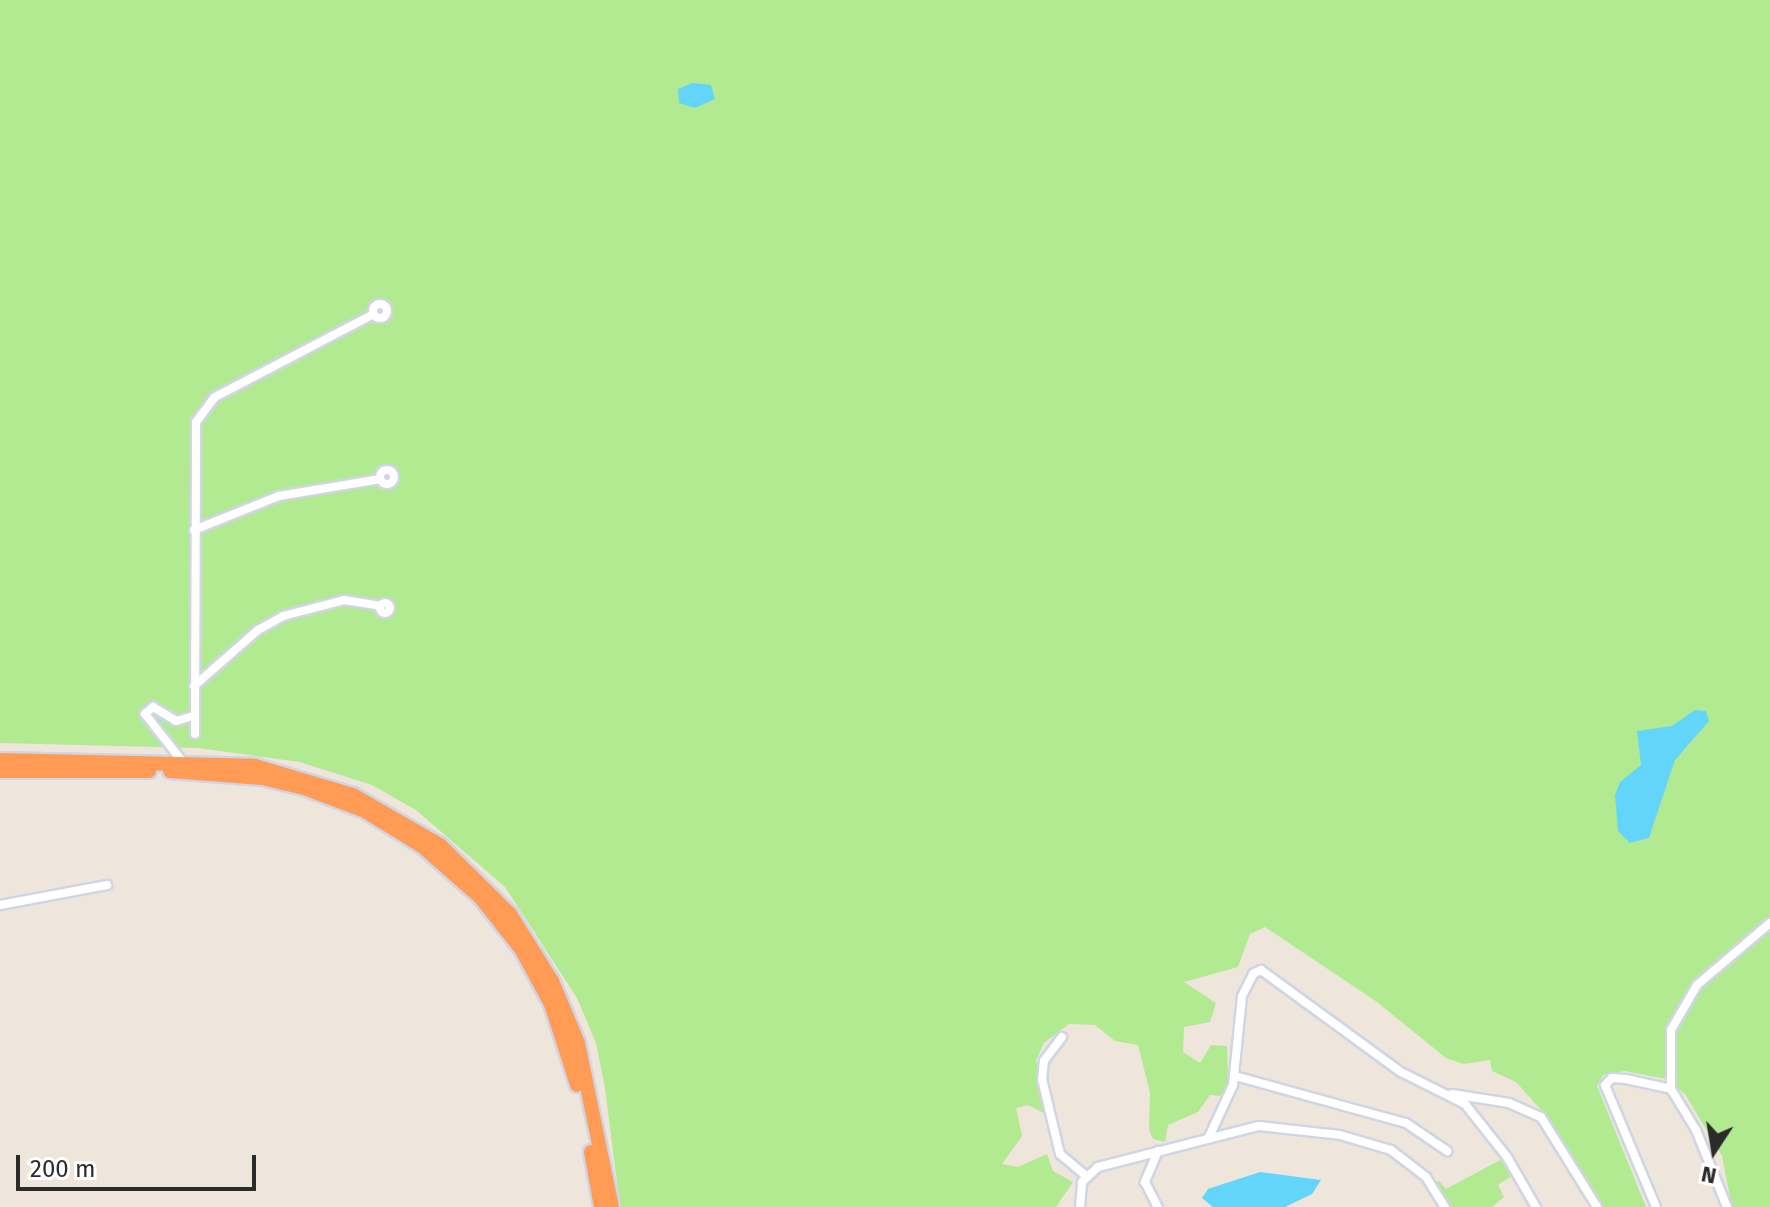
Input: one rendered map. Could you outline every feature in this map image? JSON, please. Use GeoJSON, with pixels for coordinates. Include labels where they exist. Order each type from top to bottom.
{"type":"FeatureCollection","features":[{"type":"Feature","properties":{"kind":"highway"},"geometry":{"type":"LineString","coordinates":[[0,760],[182,761],[255,766],[329,785],[410,824],[485,886],[534,950],[566,1013],[606,1205]]}},
{"type":"Feature","properties":{"kind":"highway"},"geometry":{"type":"LineString","coordinates":[[0,771],[185,771],[262,778],[365,811],[423,847],[490,908],[521,949],[551,1004],[574,1072],[606,1205]]}},
{"type":"Feature","properties":{"kind":"street"},"geometry":{"type":"LineString","coordinates":[[195,734],[195,429],[204,408],[215,397],[374,314]]}},
{"type":"Feature","properties":{"kind":"street"},"geometry":{"type":"LineString","coordinates":[[194,530],[279,496],[381,479]]}},
{"type":"Feature","properties":{"kind":"street"},"geometry":{"type":"LineString","coordinates":[[194,686],[258,630],[283,616],[344,600],[380,606]]}},
{"type":"Feature","properties":{"kind":"street"},"geometry":{"type":"LineString","coordinates":[[182,761],[145,714],[153,707],[176,721],[194,716]]}},
{"type":"Feature","properties":{"kind":"street"},"geometry":{"type":"LineString","coordinates":[[0,905],[107,885]]}},
{"type":"Feature","properties":{"kind":"street"},"geometry":{"type":"LineString","coordinates":[[1727,1207],[1696,1130],[1671,1089],[1670,1042],[1675,1016],[1697,985],[1770,923]]}},
{"type":"Feature","properties":{"kind":"street"},"geometry":{"type":"LineString","coordinates":[[1209,1137],[1235,1076],[1238,1008],[1257,970],[1401,1072],[1465,1104],[1483,1124],[1536,1207]]}},
{"type":"Feature","properties":{"kind":"street"},"geometry":{"type":"LineString","coordinates":[[1062,1037],[1044,1061],[1042,1079],[1060,1154],[1085,1175]]}},
{"type":"Feature","properties":{"kind":"street"},"geometry":{"type":"LineString","coordinates":[[1235,1076],[1406,1123],[1447,1151]]}},
{"type":"Feature","properties":{"kind":"street"},"geometry":{"type":"LineString","coordinates":[[1656,1207],[1605,1085],[1612,1078],[1671,1089]]}},
{"type":"Feature","properties":{"kind":"street"},"geometry":{"type":"LineString","coordinates":[[1439,1092],[1534,1112],[1547,1124],[1597,1207]]}},
{"type":"Feature","properties":{"kind":"street"},"geometry":{"type":"LineString","coordinates":[[1085,1175],[1209,1137],[1281,1127],[1372,1143],[1410,1162],[1445,1207]]}},
{"type":"Feature","properties":{"kind":"street"},"geometry":{"type":"LineString","coordinates":[[1158,1151],[1145,1182],[1158,1207]]}},
{"type":"Feature","properties":{"kind":"street"},"geometry":{"type":"LineString","coordinates":[[1080,1207],[1085,1175]]}},
{"type":"Feature","properties":{"kind":"green space"},"geometry":{"type":"Polygon","coordinates":[[[0,0],[1770,0],[1770,1207],[1732,1207],[1722,1156],[1685,1094],[1666,1079],[1625,1071],[1603,1075],[1597,1086],[1646,1207],[1602,1207],[1549,1119],[1516,1082],[1492,1071],[1490,1060],[1463,1064],[1446,1058],[1377,1002],[1265,927],[1250,934],[1238,967],[1184,982],[1216,1003],[1210,1022],[1184,1027],[1183,1052],[1200,1063],[1211,1045],[1227,1046],[1228,1080],[1222,1096],[1210,1095],[1198,1112],[1168,1125],[1165,1142],[1153,1139],[1149,1130],[1150,1093],[1138,1045],[1115,1041],[1095,1025],[1069,1024],[1044,1043],[1036,1060],[1048,1115],[1028,1105],[1016,1108],[1022,1136],[1002,1164],[1018,1167],[1047,1154],[1053,1171],[1073,1182],[1056,1207],[620,1207],[596,1043],[577,998],[505,887],[416,810],[372,785],[300,762],[198,748],[0,743],[0,0]]]}},
{"type":"Feature","properties":{"kind":"green space"},"geometry":{"type":"Polygon","coordinates":[[[1502,1159],[1513,1175],[1498,1185],[1504,1197],[1492,1207],[1449,1207],[1434,1184],[1439,1181],[1446,1189],[1502,1159]]]}},
{"type":"Feature","properties":{"kind":"water"},"geometry":{"type":"Polygon","coordinates":[[[692,83],[711,85],[715,99],[695,108],[679,103],[678,89],[692,83]]]}},
{"type":"Feature","properties":{"kind":"water"},"geometry":{"type":"Polygon","coordinates":[[[1695,710],[1706,711],[1709,721],[1675,760],[1649,838],[1630,843],[1618,831],[1615,795],[1620,782],[1641,765],[1637,731],[1672,726],[1695,710]]]}},
{"type":"Feature","properties":{"kind":"water"},"geometry":{"type":"Polygon","coordinates":[[[1260,1172],[1321,1180],[1312,1194],[1285,1207],[1213,1207],[1202,1198],[1208,1189],[1260,1172]]]}}]}
